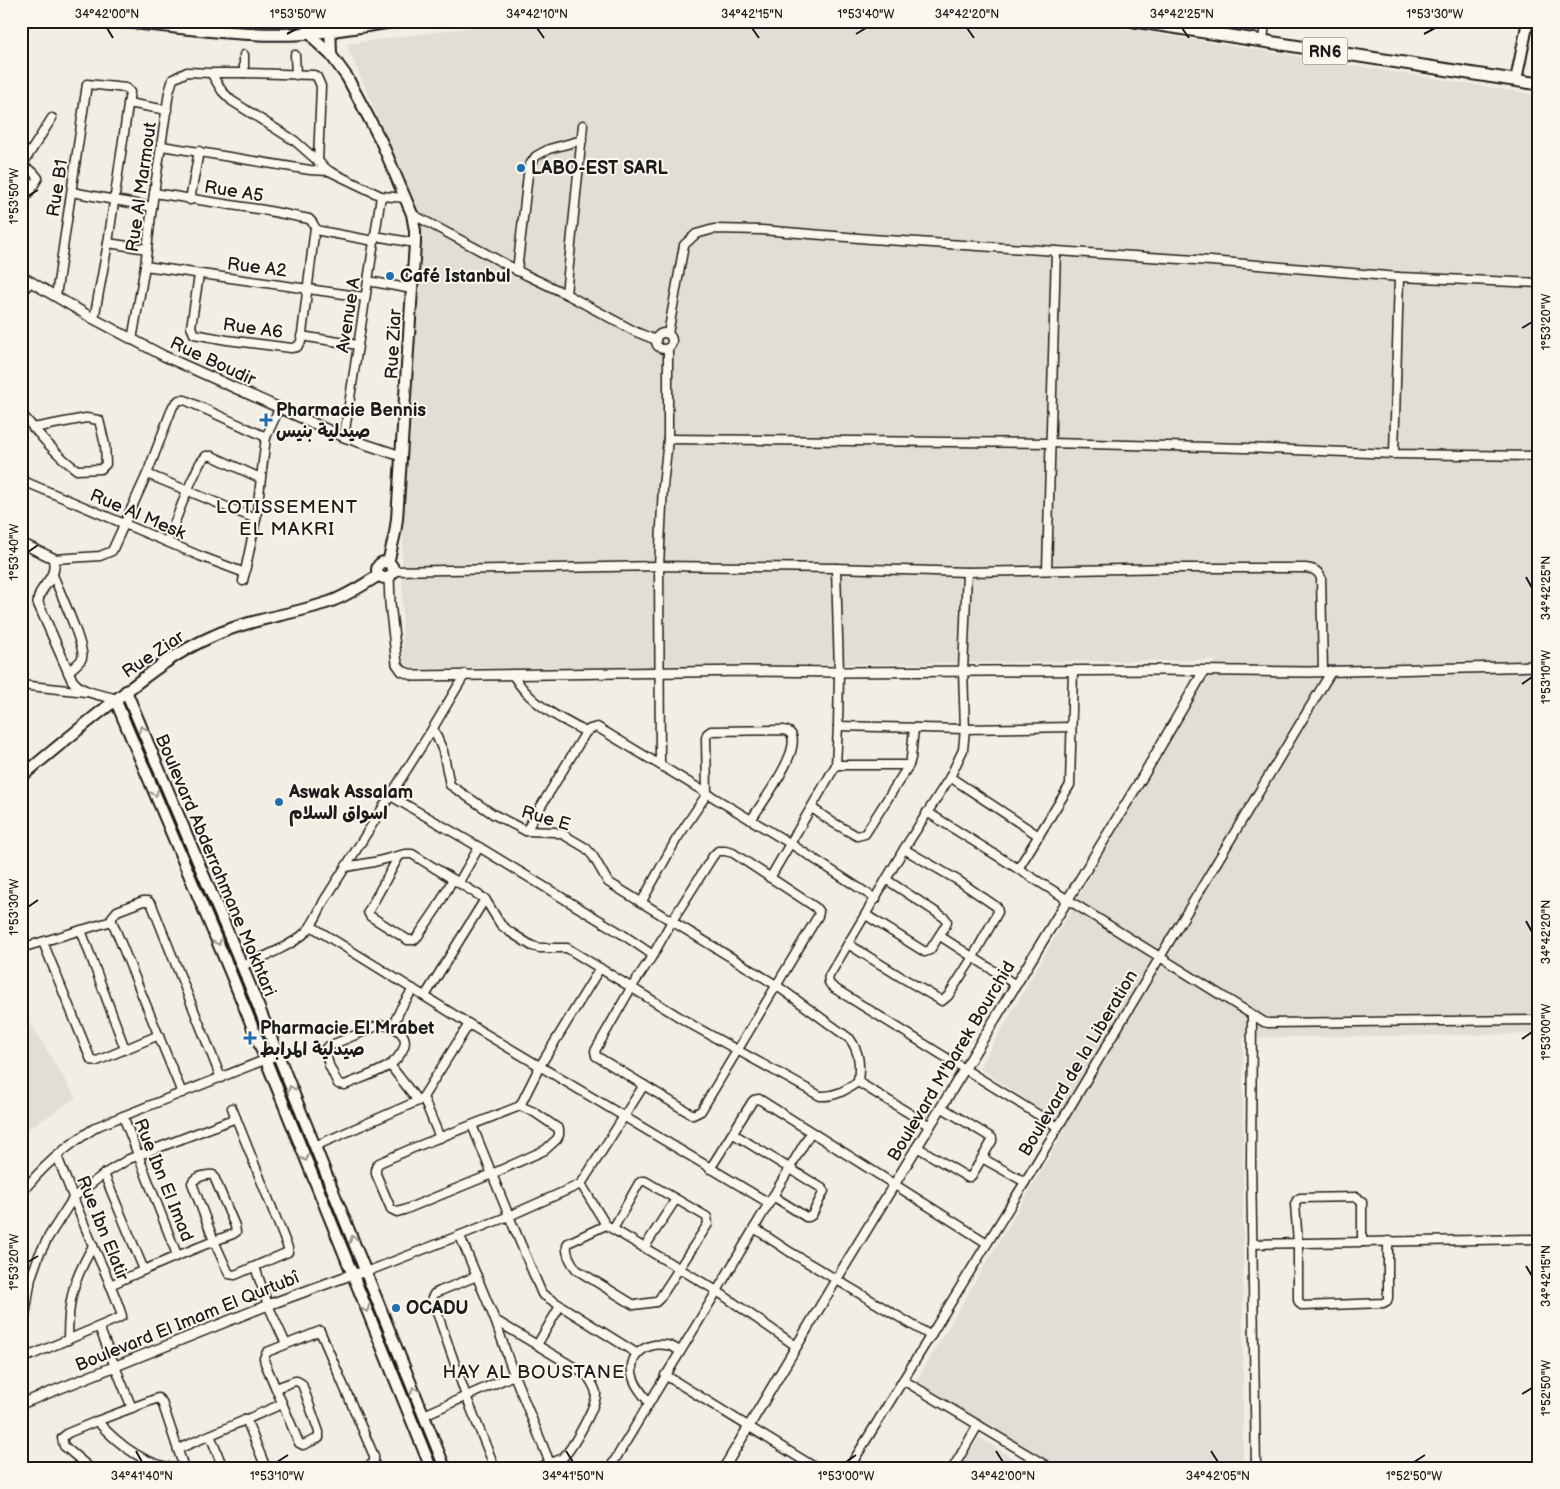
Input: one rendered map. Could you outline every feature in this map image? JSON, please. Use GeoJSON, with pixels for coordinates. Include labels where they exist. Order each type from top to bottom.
{"type":"FeatureCollection","features":[{"type":"Feature","properties":{"kind":"main road"},"geometry":{"type":"LineString","coordinates":[[120,21],[242,33],[396,21]]}},
{"type":"Feature","properties":{"kind":"main road"},"geometry":{"type":"LineString","coordinates":[[284,21],[308,27]]}},
{"type":"Feature","properties":{"kind":"main road"},"geometry":{"type":"LineString","coordinates":[[308,27],[314,21]]}},
{"type":"Feature","properties":{"kind":"main road"},"geometry":{"type":"LineString","coordinates":[[1516,80],[1528,21]]}},
{"type":"Feature","properties":{"kind":"main road","name":"RN6"},"geometry":{"type":"LineString","coordinates":[[1140,22],[1539,84]]}},
{"type":"Feature","properties":{"kind":"main road"},"geometry":{"type":"LineString","coordinates":[[331,26],[331,55]]}},
{"type":"Feature","properties":{"kind":"main road","name":"Rue Ziar"},"geometry":{"type":"LineString","coordinates":[[21,777],[126,691],[169,659],[212,636],[246,623],[332,601],[387,572],[396,533],[415,231],[412,214],[406,198],[373,126],[347,77],[331,55],[318,44],[308,27]]}},
{"type":"Feature","properties":{"kind":"main road","name":"Boulevard Abderrahmane Mokhtari"},"geometry":{"type":"LineString","coordinates":[[126,691],[242,966],[445,1468]]}},
{"type":"Feature","properties":{"kind":"main road","name":"Boulevard Abderrahmane Mokhtari"},"geometry":{"type":"LineString","coordinates":[[116,700],[432,1468]]}},
{"type":"Feature","properties":{"kind":"main road"},"geometry":{"type":"LineString","coordinates":[[164,815],[177,809]]}},
{"type":"Feature","properties":{"kind":"main road"},"geometry":{"type":"LineString","coordinates":[[187,869],[199,864]]}},
{"type":"Feature","properties":{"kind":"street"},"geometry":{"type":"LineString","coordinates":[[1262,42],[1265,21]]}},
{"type":"Feature","properties":{"kind":"street"},"geometry":{"type":"LineString","coordinates":[[244,55],[244,73]]}},
{"type":"Feature","properties":{"kind":"street"},"geometry":{"type":"LineString","coordinates":[[295,56],[296,74]]}},
{"type":"Feature","properties":{"kind":"street","name":"Rue Al Marmout"},"geometry":{"type":"LineString","coordinates":[[132,340],[145,266],[171,84],[173,79],[187,72],[211,74]]}},
{"type":"Feature","properties":{"kind":"street"},"geometry":{"type":"LineString","coordinates":[[211,74],[222,91],[232,101],[296,141],[329,171],[381,196],[406,198]]}},
{"type":"Feature","properties":{"kind":"street"},"geometry":{"type":"LineString","coordinates":[[211,74],[314,75],[320,81],[321,86],[318,162]]}},
{"type":"Feature","properties":{"kind":"street","name":"Rue B1"},"geometry":{"type":"LineString","coordinates":[[56,296],[87,84],[126,88],[130,92],[128,103]]}},
{"type":"Feature","properties":{"kind":"street"},"geometry":{"type":"LineString","coordinates":[[94,319],[108,243],[128,103],[167,110]]}},
{"type":"Feature","properties":{"kind":"street"},"geometry":{"type":"LineString","coordinates":[[21,205],[38,178],[22,165],[52,118]]}},
{"type":"Feature","properties":{"kind":"street"},"geometry":{"type":"LineString","coordinates":[[566,294],[583,125]]}},
{"type":"Feature","properties":{"kind":"street"},"geometry":{"type":"LineString","coordinates":[[517,271],[529,166],[536,156],[549,149],[582,140]]}},
{"type":"Feature","properties":{"kind":"street"},"geometry":{"type":"LineString","coordinates":[[162,146],[310,170],[329,171]]}},
{"type":"Feature","properties":{"kind":"street"},"geometry":{"type":"LineString","coordinates":[[190,200],[199,151]]}},
{"type":"Feature","properties":{"kind":"street"},"geometry":{"type":"LineString","coordinates":[[72,192],[152,207]]}},
{"type":"Feature","properties":{"kind":"street","name":"Rue A5"},"geometry":{"type":"LineString","coordinates":[[154,193],[309,219],[316,230]]}},
{"type":"Feature","properties":{"kind":"street","name":"Avenue A"},"geometry":{"type":"LineString","coordinates":[[344,438],[381,196]]}},
{"type":"Feature","properties":{"kind":"street"},"geometry":{"type":"LineString","coordinates":[[412,214],[517,271],[566,294],[636,332],[656,340]]}},
{"type":"Feature","properties":{"kind":"street"},"geometry":{"type":"LineString","coordinates":[[660,764],[659,566],[663,486],[668,439],[668,348],[672,342],[668,334],[682,250],[691,237],[703,231],[714,229],[762,230],[1211,261],[1399,277],[1539,283]]}},
{"type":"Feature","properties":{"kind":"street"},"geometry":{"type":"LineString","coordinates":[[358,345],[301,339],[316,230],[415,244]]}},
{"type":"Feature","properties":{"kind":"street"},"geometry":{"type":"LineString","coordinates":[[108,243],[147,249]]}},
{"type":"Feature","properties":{"kind":"street"},"geometry":{"type":"LineString","coordinates":[[1047,570],[1056,251]]}},
{"type":"Feature","properties":{"kind":"street","name":"Rue A2"},"geometry":{"type":"LineString","coordinates":[[145,266],[365,297]]}},
{"type":"Feature","properties":{"kind":"street","name":"Rue A6"},"geometry":{"type":"LineString","coordinates":[[199,275],[191,327],[193,332],[199,335],[290,348],[298,347],[301,339]]}},
{"type":"Feature","properties":{"kind":"street","name":"Rue Boudir"},"geometry":{"type":"LineString","coordinates":[[21,276],[94,319],[164,356],[344,438],[402,456]]}},
{"type":"Feature","properties":{"kind":"street"},"geometry":{"type":"LineString","coordinates":[[1394,454],[1399,277]]}},
{"type":"Feature","properties":{"kind":"street"},"geometry":{"type":"LineString","coordinates":[[368,281],[412,289]]}},
{"type":"Feature","properties":{"kind":"street"},"geometry":{"type":"LineString","coordinates":[[21,292],[31,282]]}},
{"type":"Feature","properties":{"kind":"street"},"geometry":{"type":"LineString","coordinates":[[668,334],[660,334],[656,340],[659,348],[668,348]]}},
{"type":"Feature","properties":{"kind":"street"},"geometry":{"type":"LineString","coordinates":[[21,352],[21,359]]}},
{"type":"Feature","properties":{"kind":"street"},"geometry":{"type":"LineString","coordinates":[[21,543],[54,559],[108,554],[114,549],[147,474],[173,406],[179,400],[185,400],[266,437]]}},
{"type":"Feature","properties":{"kind":"street"},"geometry":{"type":"LineString","coordinates":[[147,474],[256,519],[266,437],[279,409]]}},
{"type":"Feature","properties":{"kind":"street"},"geometry":{"type":"LineString","coordinates":[[21,413],[33,428],[77,470],[101,469],[104,467],[106,461],[105,445],[99,420],[86,418],[33,428]]}},
{"type":"Feature","properties":{"kind":"street"},"geometry":{"type":"LineString","coordinates":[[668,439],[1050,443],[1394,454],[1539,456]]}},
{"type":"Feature","properties":{"kind":"street"},"geometry":{"type":"LineString","coordinates":[[168,542],[187,491],[200,463],[207,455],[260,478]]}},
{"type":"Feature","properties":{"kind":"street","name":"Rue Al Mesk"},"geometry":{"type":"LineString","coordinates":[[21,480],[168,542],[244,577],[256,519]]}},
{"type":"Feature","properties":{"kind":"street"},"geometry":{"type":"LineString","coordinates":[[54,559],[53,575],[39,595],[38,604],[68,672],[74,683],[86,692]]}},
{"type":"Feature","properties":{"kind":"street"},"geometry":{"type":"LineString","coordinates":[[1327,672],[1321,578],[1315,570],[1305,568],[1173,568],[967,572],[659,566],[387,572],[396,656],[400,669],[404,673],[415,676],[748,671],[1161,670],[1327,672],[1539,666]]}},
{"type":"Feature","properties":{"kind":"street"},"geometry":{"type":"LineString","coordinates":[[770,878],[836,765],[838,672],[836,568]]}},
{"type":"Feature","properties":{"kind":"street"},"geometry":{"type":"LineString","coordinates":[[967,572],[963,671],[964,750],[950,777],[904,849],[829,976],[830,985],[1058,1127]]}},
{"type":"Feature","properties":{"kind":"street"},"geometry":{"type":"LineString","coordinates":[[53,575],[83,654],[81,660],[68,672]]}},
{"type":"Feature","properties":{"kind":"street"},"geometry":{"type":"LineString","coordinates":[[1018,868],[1070,785],[1070,727],[1073,670]]}},
{"type":"Feature","properties":{"kind":"street","name":"Boulevard M'barek Bourchid"},"geometry":{"type":"LineString","coordinates":[[724,1468],[748,1425],[1068,900],[1204,671]]}},
{"type":"Feature","properties":{"kind":"street","name":"Boulevard de la Liberation"},"geometry":{"type":"LineString","coordinates":[[849,1468],[1025,1182],[1327,672]]}},
{"type":"Feature","properties":{"kind":"street"},"geometry":{"type":"LineString","coordinates":[[242,966],[299,938],[311,926],[324,901],[433,728],[464,674]]}},
{"type":"Feature","properties":{"kind":"street"},"geometry":{"type":"LineString","coordinates":[[512,674],[529,696],[562,719],[586,732]]}},
{"type":"Feature","properties":{"kind":"street"},"geometry":{"type":"LineString","coordinates":[[21,685],[86,692],[104,695],[116,700]]}},
{"type":"Feature","properties":{"kind":"street"},"geometry":{"type":"LineString","coordinates":[[838,726],[965,729],[1070,727]]}},
{"type":"Feature","properties":{"kind":"street","name":"Rue E"},"geometry":{"type":"LineString","coordinates":[[433,728],[443,751],[450,785],[493,814],[526,831],[561,834],[586,848],[593,856],[608,882],[776,985],[850,1039],[856,1046],[860,1066],[858,1082]]}},
{"type":"Feature","properties":{"kind":"street"},"geometry":{"type":"LineString","coordinates":[[526,831],[586,732],[592,728],[600,728],[791,844],[876,899]]}},
{"type":"Feature","properties":{"kind":"street"},"geometry":{"type":"LineString","coordinates":[[812,808],[854,834],[858,836],[863,835],[909,765],[914,728]]}},
{"type":"Feature","properties":{"kind":"street"},"geometry":{"type":"LineString","coordinates":[[640,903],[676,840],[707,794],[706,738],[709,732],[719,730],[783,730],[790,732],[793,736],[793,744],[788,762],[751,820]]}},
{"type":"Feature","properties":{"kind":"street"},"geometry":{"type":"LineString","coordinates":[[836,765],[909,765]]}},
{"type":"Feature","properties":{"kind":"street"},"geometry":{"type":"LineString","coordinates":[[950,777],[1039,836]]}},
{"type":"Feature","properties":{"kind":"street"},"geometry":{"type":"LineString","coordinates":[[390,795],[479,847],[653,955]]}},
{"type":"Feature","properties":{"kind":"street"},"geometry":{"type":"LineString","coordinates":[[927,812],[1268,1023],[1539,1020]]}},
{"type":"Feature","properties":{"kind":"street"},"geometry":{"type":"LineString","coordinates":[[399,856],[368,912],[370,916],[408,940],[414,940],[479,847]]}},
{"type":"Feature","properties":{"kind":"street"},"geometry":{"type":"LineString","coordinates":[[848,944],[942,1001],[948,996],[973,957],[998,912],[998,907],[959,881],[904,849]]}},
{"type":"Feature","properties":{"kind":"street"},"geometry":{"type":"LineString","coordinates":[[718,851],[733,853],[770,878],[815,906],[819,912],[818,916],[701,1111],[696,1115],[690,1114],[596,1056],[596,1047],[672,921],[718,851]]}},
{"type":"Feature","properties":{"kind":"street"},"geometry":{"type":"LineString","coordinates":[[346,867],[412,854],[484,899],[501,924],[532,946],[540,948],[567,948],[631,988],[820,1096],[838,1094],[858,1082],[930,1126]]}},
{"type":"Feature","properties":{"kind":"street"},"geometry":{"type":"LineString","coordinates":[[866,915],[925,952],[930,950],[940,936],[947,923],[945,918],[886,880]]}},
{"type":"Feature","properties":{"kind":"street"},"geometry":{"type":"LineString","coordinates":[[425,996],[484,899]]}},
{"type":"Feature","properties":{"kind":"street"},"geometry":{"type":"LineString","coordinates":[[182,1093],[112,921],[112,917],[117,910],[143,901],[148,901],[152,905],[221,1078]]}},
{"type":"Feature","properties":{"kind":"street"},"geometry":{"type":"LineString","coordinates":[[21,948],[112,921]]}},
{"type":"Feature","properties":{"kind":"street"},"geometry":{"type":"LineString","coordinates":[[311,926],[469,1024],[768,1204]]}},
{"type":"Feature","properties":{"kind":"street"},"geometry":{"type":"LineString","coordinates":[[81,930],[125,1049]]}},
{"type":"Feature","properties":{"kind":"street"},"geometry":{"type":"LineString","coordinates":[[940,936],[1016,985]]}},
{"type":"Feature","properties":{"kind":"street"},"geometry":{"type":"LineString","coordinates":[[43,942],[89,1057],[97,1061],[159,1035]]}},
{"type":"Feature","properties":{"kind":"street"},"geometry":{"type":"LineString","coordinates":[[520,1106],[534,1112],[559,1129],[559,1135],[553,1144],[545,1150],[492,1174],[404,1210],[397,1212],[391,1209],[376,1174],[377,1166],[381,1162],[520,1106],[540,1066],[600,968]]}},
{"type":"Feature","properties":{"kind":"street"},"geometry":{"type":"LineString","coordinates":[[392,1027],[413,989]]}},
{"type":"Feature","properties":{"kind":"street"},"geometry":{"type":"LineString","coordinates":[[1252,1014],[1252,1244],[1256,1468]]}},
{"type":"Feature","properties":{"kind":"street"},"geometry":{"type":"LineString","coordinates":[[385,1024],[398,1030],[405,1041],[403,1049],[390,1065],[345,1085],[340,1085],[336,1081],[329,1065],[325,1050],[329,1046],[385,1024]]}},
{"type":"Feature","properties":{"kind":"street"},"geometry":{"type":"LineString","coordinates":[[315,1146],[421,1099],[469,1024]]}},
{"type":"Feature","properties":{"kind":"street"},"geometry":{"type":"LineString","coordinates":[[21,1194],[30,1182],[73,1141],[98,1126],[277,1055]]}},
{"type":"Feature","properties":{"kind":"street"},"geometry":{"type":"LineString","coordinates":[[390,1065],[421,1099],[440,1138]]}},
{"type":"Feature","properties":{"kind":"street"},"geometry":{"type":"LineString","coordinates":[[366,1272],[509,1216],[581,1184],[644,1085]]}},
{"type":"Feature","properties":{"kind":"street"},"geometry":{"type":"LineString","coordinates":[[710,1169],[752,1102],[757,1099],[987,1243]]}},
{"type":"Feature","properties":{"kind":"street"},"geometry":{"type":"LineString","coordinates":[[917,1147],[967,1177],[972,1175],[992,1141],[991,1136],[942,1107]]}},
{"type":"Feature","properties":{"kind":"street"},"geometry":{"type":"LineString","coordinates":[[110,1285],[177,1256],[214,1241],[233,1234],[236,1229],[215,1178],[211,1174],[195,1178],[192,1184],[214,1241],[229,1274],[235,1275],[288,1252],[232,1108]]}},
{"type":"Feature","properties":{"kind":"street","name":"Rue Ibn El Imad"},"geometry":{"type":"LineString","coordinates":[[123,1116],[177,1256]]}},
{"type":"Feature","properties":{"kind":"street"},"geometry":{"type":"LineString","coordinates":[[132,1408],[99,1327],[27,1356],[23,1328],[31,1278],[39,1255],[74,1197],[104,1174],[137,1155],[236,1118]]}},
{"type":"Feature","properties":{"kind":"street"},"geometry":{"type":"LineString","coordinates":[[472,1125],[542,1294],[636,1353]]}},
{"type":"Feature","properties":{"kind":"street"},"geometry":{"type":"LineString","coordinates":[[610,1468],[811,1132]]}},
{"type":"Feature","properties":{"kind":"street"},"geometry":{"type":"LineString","coordinates":[[732,1133],[824,1190],[812,1215],[809,1217],[806,1217],[773,1196]]}},
{"type":"Feature","properties":{"kind":"street","name":"Rue Ibn Elatir"},"geometry":{"type":"LineString","coordinates":[[57,1156],[122,1316],[99,1327]]}},
{"type":"Feature","properties":{"kind":"street"},"geometry":{"type":"LineString","coordinates":[[982,1158],[1025,1182]]}},
{"type":"Feature","properties":{"kind":"street"},"geometry":{"type":"LineString","coordinates":[[104,1174],[144,1270]]}},
{"type":"Feature","properties":{"kind":"street"},"geometry":{"type":"LineString","coordinates":[[642,1181],[706,1217],[708,1221],[708,1224],[656,1302],[637,1305],[631,1304],[577,1270],[572,1264],[566,1249],[568,1243],[609,1227],[642,1181]]}},
{"type":"Feature","properties":{"kind":"street"},"geometry":{"type":"LineString","coordinates":[[581,1184],[609,1227],[717,1291],[796,1346]]}},
{"type":"Feature","properties":{"kind":"street"},"geometry":{"type":"LineString","coordinates":[[1362,1242],[1361,1199],[1357,1197],[1300,1198],[1297,1200],[1295,1204],[1298,1243],[1298,1300],[1300,1304],[1303,1306],[1387,1301],[1388,1241]]}},
{"type":"Feature","properties":{"kind":"street"},"geometry":{"type":"LineString","coordinates":[[644,1248],[676,1199]]}},
{"type":"Feature","properties":{"kind":"street"},"geometry":{"type":"LineString","coordinates":[[754,1228],[930,1336]]}},
{"type":"Feature","properties":{"kind":"street"},"geometry":{"type":"LineString","coordinates":[[460,1236],[495,1320],[514,1375],[551,1465]]}},
{"type":"Feature","properties":{"kind":"street"},"geometry":{"type":"LineString","coordinates":[[1252,1244],[1539,1239]]}},
{"type":"Feature","properties":{"kind":"street"},"geometry":{"type":"LineString","coordinates":[[68,1340],[68,1314],[73,1288],[80,1268],[93,1246]]}},
{"type":"Feature","properties":{"kind":"street"},"geometry":{"type":"LineString","coordinates":[[255,1267],[268,1305],[286,1344]]}},
{"type":"Feature","properties":{"kind":"street","name":"Boulevard El Imam El Qurtubî"},"geometry":{"type":"LineString","coordinates":[[21,1404],[268,1305],[353,1274],[366,1272]]}},
{"type":"Feature","properties":{"kind":"street"},"geometry":{"type":"LineString","coordinates":[[477,1276],[440,1291],[434,1294],[432,1298],[466,1396],[495,1468]]}},
{"type":"Feature","properties":{"kind":"street"},"geometry":{"type":"LineString","coordinates":[[536,1345],[560,1306]]}},
{"type":"Feature","properties":{"kind":"street"},"geometry":{"type":"LineString","coordinates":[[495,1320],[587,1375],[596,1393],[594,1403],[575,1442],[561,1458],[551,1465],[539,1468]]}},
{"type":"Feature","properties":{"kind":"street"},"geometry":{"type":"LineString","coordinates":[[276,1388],[295,1381],[302,1384],[319,1432],[319,1438],[303,1445],[299,1443],[265,1363],[264,1355],[267,1352],[318,1331],[321,1333],[374,1456],[374,1463],[364,1468]]}},
{"type":"Feature","properties":{"kind":"street"},"geometry":{"type":"LineString","coordinates":[[649,1403],[634,1381],[632,1372],[636,1353],[647,1346],[658,1344],[668,1345],[680,1351]]}},
{"type":"Feature","properties":{"kind":"street"},"geometry":{"type":"LineString","coordinates":[[424,1415],[514,1375]]}},
{"type":"Feature","properties":{"kind":"street"},"geometry":{"type":"LineString","coordinates":[[665,1375],[816,1468]]}},
{"type":"Feature","properties":{"kind":"street"},"geometry":{"type":"LineString","coordinates":[[903,1380],[1050,1468]]}},
{"type":"Feature","properties":{"kind":"street"},"geometry":{"type":"LineString","coordinates":[[90,1468],[64,1446],[62,1438],[68,1433],[155,1398],[160,1400],[184,1468]]}},
{"type":"Feature","properties":{"kind":"street"},"geometry":{"type":"LineString","coordinates":[[178,1449],[282,1404]]}},
{"type":"Feature","properties":{"kind":"street"},"geometry":{"type":"LineString","coordinates":[[246,1419],[266,1468]]}},
{"type":"Feature","properties":{"kind":"street"},"geometry":{"type":"LineString","coordinates":[[97,1421],[112,1438],[129,1450],[148,1460],[173,1468]]}},
{"type":"Feature","properties":{"kind":"street"},"geometry":{"type":"LineString","coordinates":[[953,1468],[978,1425]]}},
{"type":"Feature","properties":{"kind":"street"},"geometry":{"type":"LineString","coordinates":[[210,1435],[223,1468]]}},
{"type":"Feature","properties":{"kind":"street"},"geometry":{"type":"LineString","coordinates":[[21,1463],[25,1468]]}},
{"type":"Feature","properties":{"kind":"shaded area"},"geometry":{"type":"Polygon","coordinates":[[[502,21],[1076,21],[1539,95],[1539,1034],[1243,1038],[1243,1468],[1049,1468],[914,1385],[1067,1127],[979,1068],[1216,660],[403,669],[402,566],[416,205],[346,44],[488,25],[502,21]]]}},
{"type":"Feature","properties":{"kind":"shaded area"},"geometry":{"type":"Polygon","coordinates":[[[21,1008],[76,1098],[21,1134],[21,1008]]]}},
{"type":"Feature","properties":{"kind":"shaded area"},"geometry":{"type":"Polygon","coordinates":[[[979,1437],[1028,1468],[959,1468],[979,1437]]]}},
{"type":"Feature","properties":{"kind":"place","name":"LABO-EST SARL"},"geometry":{"type":"Point","coordinates":[521,168]}},
{"type":"Feature","properties":{"kind":"place","name":"Café Istanbul"},"geometry":{"type":"Point","coordinates":[390,276]}},
{"type":"Feature","properties":{"kind":"place","name":"Pharmacie Bennis صيدلية بنيس"},"geometry":{"type":"Point","coordinates":[266,420]}},
{"type":"Feature","properties":{"kind":"place","name":"Aswak Assalam اسواق السلام"},"geometry":{"type":"Point","coordinates":[279,802]}},
{"type":"Feature","properties":{"kind":"place","name":"Pharmacie El Mrabet صيدلية المرابط"},"geometry":{"type":"Point","coordinates":[250,1038]}},
{"type":"Feature","properties":{"kind":"place","name":"OCADU"},"geometry":{"type":"Point","coordinates":[396,1308]}},
{"type":"Feature","properties":{"kind":"district","name":"LOTISSEMENT EL MAKRI"},"geometry":{"type":"Point","coordinates":[287,517]}},
{"type":"Feature","properties":{"kind":"district","name":"HAY AL BOUSTANE"},"geometry":{"type":"Point","coordinates":[534,1371]}}]}
